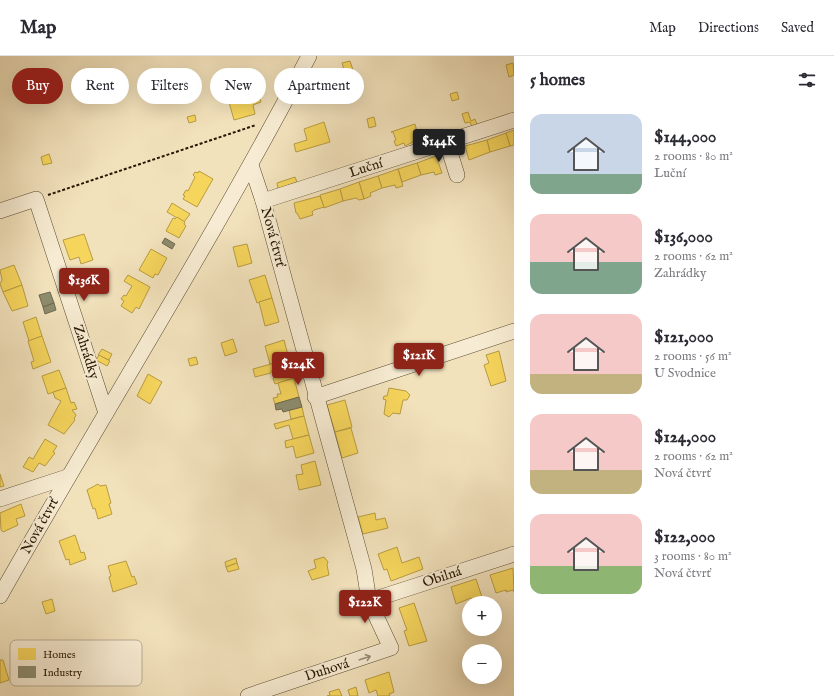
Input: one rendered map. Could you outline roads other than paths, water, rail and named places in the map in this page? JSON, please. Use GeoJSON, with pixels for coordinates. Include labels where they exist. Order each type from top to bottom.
{"type":"FeatureCollection","features":[{"type":"Feature","properties":{"kind":"street"},"geometry":{"type":"LineString","coordinates":[[251,165],[309,56]]}},
{"type":"Feature","properties":{"kind":"street","name":"Luční"},"geometry":{"type":"LineString","coordinates":[[263,201],[447,143],[514,120]]}},
{"type":"Feature","properties":{"kind":"street"},"geometry":{"type":"LineString","coordinates":[[447,143],[457,175]]}},
{"type":"Feature","properties":{"kind":"street","name":"Nová čtvrť"},"geometry":{"type":"LineString","coordinates":[[251,165],[263,201],[315,397],[364,569],[369,601],[391,648],[383,652]]}},
{"type":"Feature","properties":{"kind":"street","name":"Nová čtvrť"},"geometry":{"type":"LineString","coordinates":[[0,596],[67,476],[106,413],[251,165]]}},
{"type":"Feature","properties":{"kind":"street","name":"Zahrádky"},"geometry":{"type":"LineString","coordinates":[[0,211],[36,199],[106,413]]}},
{"type":"Feature","properties":{"kind":"street"},"geometry":{"type":"LineString","coordinates":[[315,397],[514,331]]}},
{"type":"Feature","properties":{"kind":"street","name":"Nová čtvrť"},"geometry":{"type":"LineString","coordinates":[[0,499],[67,476]]}},
{"type":"Feature","properties":{"kind":"street","name":"Obilná"},"geometry":{"type":"LineString","coordinates":[[369,601],[514,554]]}},
{"type":"Feature","properties":{"kind":"street","name":"Duhová"},"geometry":{"type":"LineString","coordinates":[[248,696],[383,652]]}}]}
